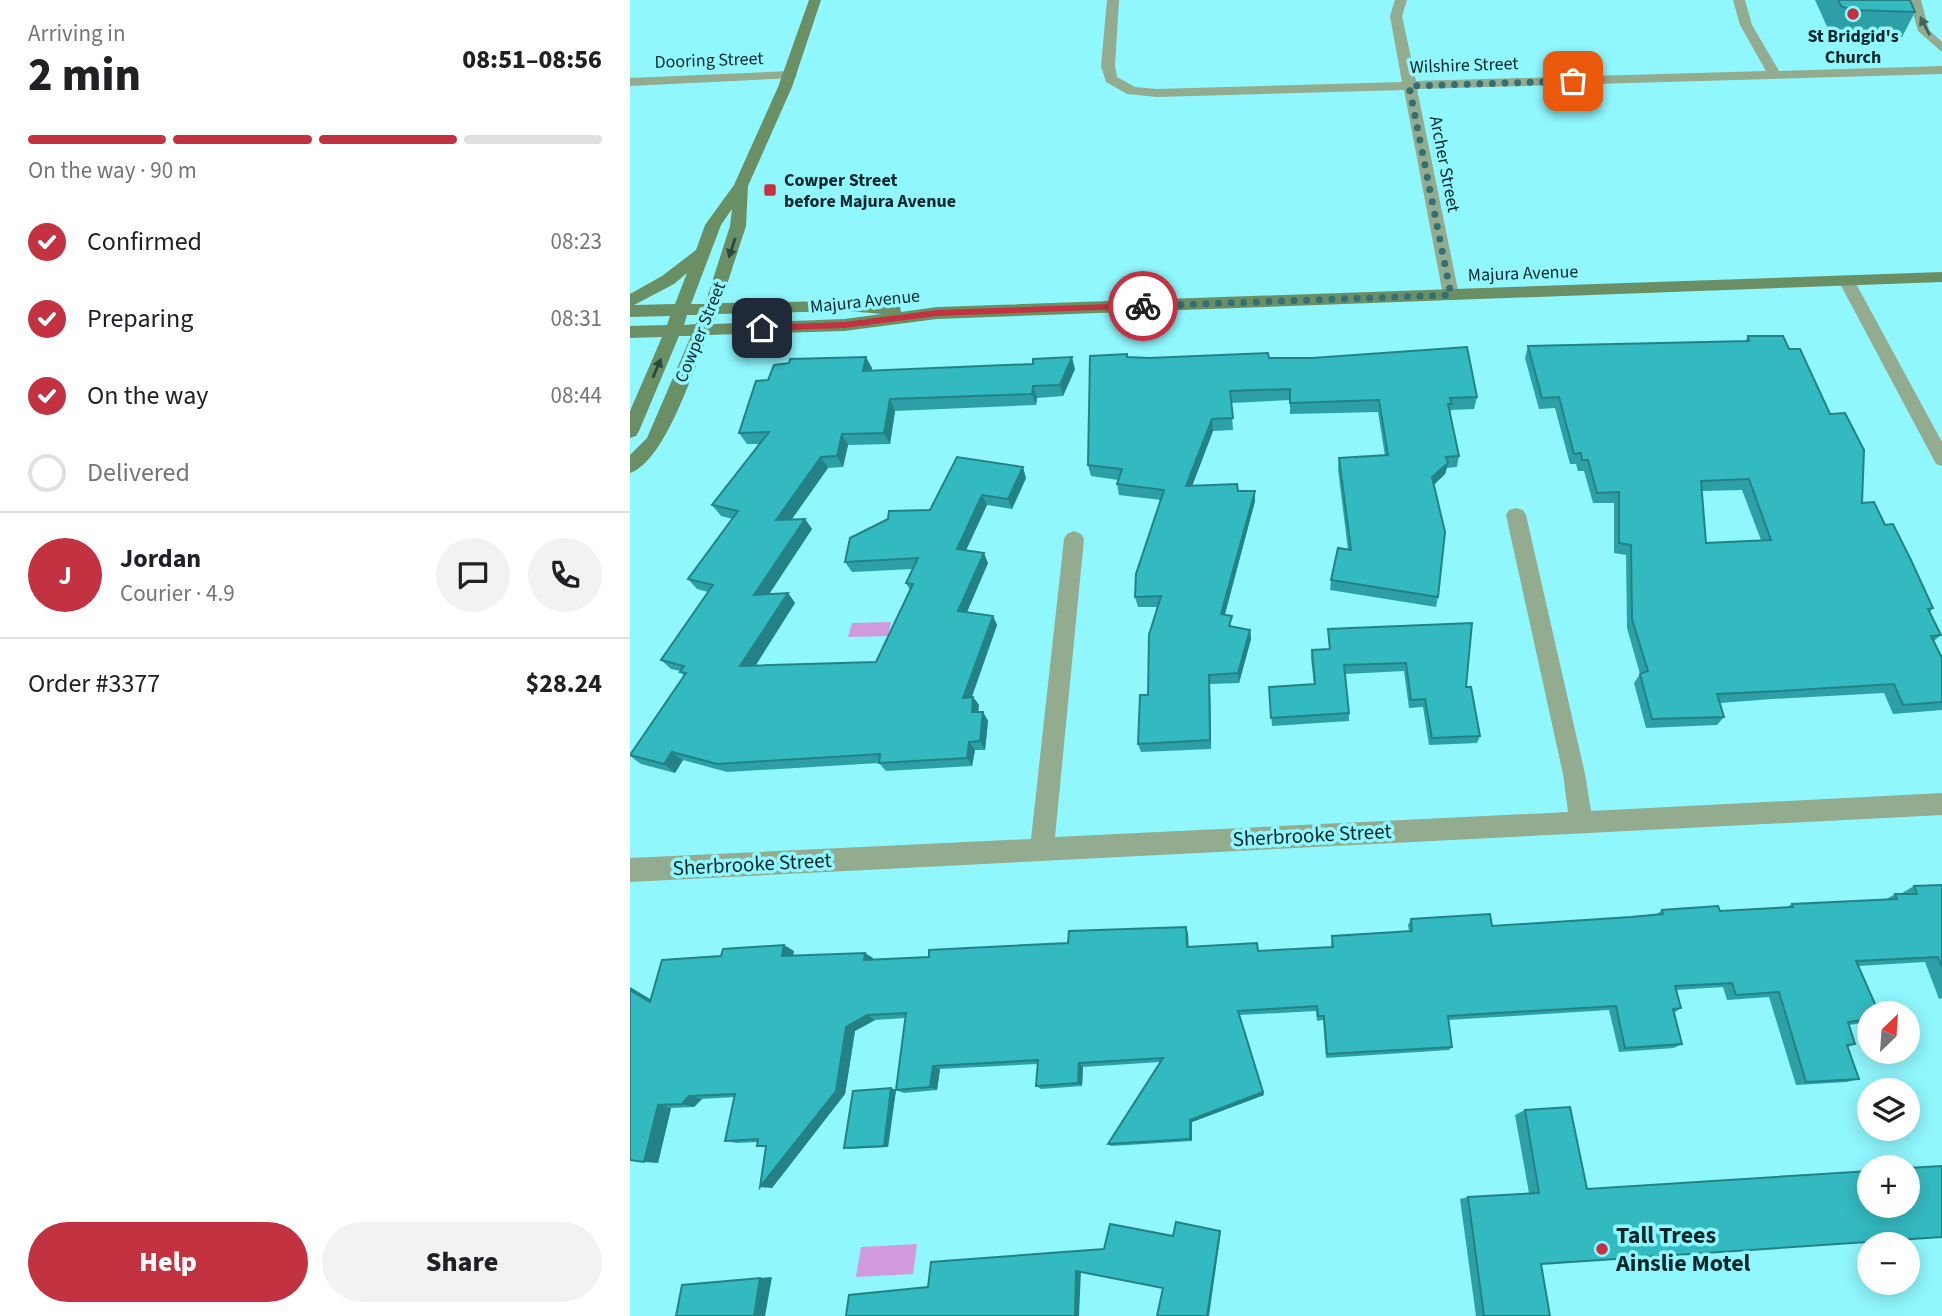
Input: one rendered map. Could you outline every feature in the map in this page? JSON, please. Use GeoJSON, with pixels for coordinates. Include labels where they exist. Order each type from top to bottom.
{"type":"FeatureCollection","features":[{"type":"Feature","properties":{"kind":"main road","name":"Cowper Street"},"geometry":{"type":"LineString","coordinates":[[630,431],[713,225],[741,185],[790,75],[815,0]]}},
{"type":"Feature","properties":{"kind":"main road","name":"Cowper Street"},"geometry":{"type":"LineString","coordinates":[[630,466],[654,442],[711,309],[738,226],[741,185]]}},
{"type":"Feature","properties":{"kind":"main road"},"geometry":{"type":"LineString","coordinates":[[630,301],[668,280],[702,252]]}},
{"type":"Feature","properties":{"kind":"main road","name":"Majura Avenue"},"geometry":{"type":"LineString","coordinates":[[630,332],[844,325],[937,313],[1942,277]]}},
{"type":"Feature","properties":{"kind":"main road","name":"Majura Avenue"},"geometry":{"type":"LineString","coordinates":[[630,311],[847,306],[937,313]]}},
{"type":"Feature","properties":{"kind":"street","name":"Wilshire Street"},"geometry":{"type":"LineString","coordinates":[[1113,0],[1108,66],[1111,79],[1132,91],[1157,93],[1942,70]]}},
{"type":"Feature","properties":{"kind":"street","name":"Archer Street"},"geometry":{"type":"LineString","coordinates":[[1401,0],[1395,16],[1451,295]]}},
{"type":"Feature","properties":{"kind":"street"},"geometry":{"type":"LineString","coordinates":[[1739,0],[1746,25],[1775,75]]}},
{"type":"Feature","properties":{"kind":"street","name":"Dooring Street"},"geometry":{"type":"LineString","coordinates":[[630,82],[790,75]]}},
{"type":"Feature","properties":{"kind":"street"},"geometry":{"type":"LineString","coordinates":[[1846,280],[1942,459]]}},
{"type":"Feature","properties":{"kind":"street"},"geometry":{"type":"LineString","coordinates":[[1516,515],[1574,774],[1581,822]]}},
{"type":"Feature","properties":{"kind":"street"},"geometry":{"type":"LineString","coordinates":[[1042,849],[1074,539]]}},
{"type":"Feature","properties":{"kind":"street","name":"Sherbrooke Street"},"geometry":{"type":"LineString","coordinates":[[630,870],[1942,803]]}},
{"type":"Feature","properties":{"kind":"lane"},"geometry":{"type":"LineString","coordinates":[[1915,0],[1924,31],[1942,48]]}},
{"type":"Feature","properties":{"kind":"shaded area"},"geometry":{"type":"Polygon","coordinates":[[[891,622],[888,636],[848,637],[852,623],[891,622]]]}},
{"type":"Feature","properties":{"kind":"shaded area"},"geometry":{"type":"Polygon","coordinates":[[[917,1244],[913,1274],[856,1277],[861,1247],[917,1244]]]}},
{"type":"Feature","properties":{"kind":"building"},"geometry":{"type":"Polygon","coordinates":[[[1838,0],[1910,0],[1915,12],[1851,10],[1841,6],[1838,0]]]}},
{"type":"Feature","properties":{"kind":"building"},"geometry":{"type":"Polygon","coordinates":[[[1748,336],[1783,336],[1789,349],[1800,349],[1830,414],[1845,413],[1864,450],[1862,503],[1874,502],[1885,525],[1893,524],[1933,608],[1928,609],[1941,635],[1931,636],[1942,658],[1942,702],[1903,705],[1894,684],[1717,694],[1724,717],[1652,719],[1640,674],[1648,671],[1632,619],[1631,545],[1619,543],[1619,492],[1597,493],[1588,460],[1582,460],[1581,453],[1574,454],[1559,397],[1542,398],[1528,346],[1749,341],[1748,336]],[[1749,479],[1701,481],[1706,543],[1771,540],[1749,479]]]}},
{"type":"Feature","properties":{"kind":"building"},"geometry":{"type":"Polygon","coordinates":[[[1467,347],[1477,397],[1450,398],[1452,404],[1448,404],[1459,456],[1446,457],[1448,463],[1432,477],[1445,532],[1438,597],[1331,580],[1338,548],[1351,550],[1339,458],[1388,455],[1379,400],[1290,403],[1290,389],[1230,391],[1233,418],[1212,419],[1186,486],[1237,484],[1238,491],[1255,491],[1221,614],[1232,616],[1229,626],[1250,630],[1238,673],[1209,675],[1210,740],[1138,744],[1140,695],[1148,695],[1149,635],[1161,596],[1135,597],[1136,574],[1164,490],[1117,484],[1122,469],[1088,465],[1090,356],[1127,354],[1127,357],[1149,358],[1268,353],[1269,358],[1312,358],[1467,347]]]}},
{"type":"Feature","properties":{"kind":"building"},"geometry":{"type":"Polygon","coordinates":[[[866,357],[863,371],[1033,364],[1033,359],[1072,357],[1060,385],[1033,386],[1032,394],[890,399],[884,433],[842,434],[837,456],[821,457],[776,520],[805,519],[754,595],[788,593],[740,666],[876,662],[913,584],[906,583],[918,558],[845,562],[850,538],[888,519],[889,511],[930,510],[957,457],[1023,467],[1008,499],[982,495],[957,549],[984,553],[958,611],[993,616],[963,698],[973,697],[972,712],[983,712],[980,741],[969,742],[967,758],[879,763],[880,754],[717,764],[672,752],[664,764],[630,755],[686,673],[680,672],[684,666],[661,660],[713,585],[688,579],[738,511],[712,505],[769,432],[739,433],[756,381],[768,380],[774,365],[789,363],[790,359],[866,357]]]}},
{"type":"Feature","properties":{"kind":"building"},"geometry":{"type":"Polygon","coordinates":[[[1472,623],[1466,687],[1471,687],[1480,736],[1432,738],[1425,699],[1411,700],[1406,663],[1344,665],[1349,713],[1271,718],[1269,687],[1315,684],[1312,650],[1330,649],[1328,629],[1472,623]]]}},
{"type":"Feature","properties":{"kind":"building"},"geometry":{"type":"Polygon","coordinates":[[[1942,885],[1942,967],[1938,957],[1856,961],[1874,1001],[1857,1001],[1857,1021],[1848,1022],[1855,1044],[1847,1045],[1857,1079],[1806,1082],[1779,992],[1736,995],[1732,983],[1675,986],[1681,1008],[1673,1009],[1682,1044],[1625,1048],[1616,1006],[1448,1016],[1452,1047],[1327,1054],[1324,1016],[1318,1016],[1317,1006],[1238,1011],[1263,1092],[1190,1120],[1190,1139],[1108,1144],[1163,1058],[1079,1063],[1078,1083],[1036,1086],[1038,1060],[933,1066],[930,1087],[896,1090],[906,1013],[867,1015],[846,1027],[836,1091],[760,1187],[766,1146],[757,1146],[758,1139],[725,1141],[735,1094],[689,1096],[682,1104],[658,1105],[644,1162],[630,1160],[630,990],[650,1002],[662,960],[721,956],[723,949],[784,945],[782,956],[865,953],[864,960],[929,957],[929,950],[1068,943],[1069,931],[1186,927],[1187,947],[1257,943],[1258,951],[1333,947],[1332,936],[1412,931],[1411,919],[1490,914],[1492,926],[1631,917],[1663,914],[1662,910],[1718,906],[1720,911],[1793,907],[1792,904],[1897,899],[1895,894],[1917,894],[1914,886],[1942,885]]]}},
{"type":"Feature","properties":{"kind":"building"},"geometry":{"type":"Polygon","coordinates":[[[891,1088],[884,1146],[844,1148],[853,1091],[891,1088]]]}},
{"type":"Feature","properties":{"kind":"building","name":"Tall Trees Ainslie Motel"},"geometry":{"type":"Polygon","coordinates":[[[1570,1107],[1587,1189],[1857,1172],[1857,1218],[1920,1218],[1920,1167],[1942,1166],[1942,1237],[1920,1238],[1920,1232],[1857,1232],[1857,1243],[1541,1264],[1550,1316],[1484,1316],[1468,1197],[1539,1193],[1525,1110],[1570,1107]]]}},
{"type":"Feature","properties":{"kind":"building"},"geometry":{"type":"Polygon","coordinates":[[[1176,1222],[1220,1231],[1207,1316],[1157,1316],[1163,1288],[1076,1271],[1075,1316],[846,1316],[849,1295],[928,1287],[931,1262],[1104,1249],[1110,1224],[1173,1236],[1176,1222]]]}},
{"type":"Feature","properties":{"kind":"building"},"geometry":{"type":"Polygon","coordinates":[[[760,1278],[754,1316],[676,1316],[682,1285],[760,1278]]]}},
{"type":"Feature","properties":{"kind":"way so far"},"geometry":{"type":"LineString","coordinates":[[1143,306],[1451,295],[1409,86],[1573,81]]}},
{"type":"Feature","properties":{"kind":"place","name":"St Bridgid's Church"},"geometry":{"type":"Point","coordinates":[1853,14]}},
{"type":"Feature","properties":{"kind":"place","name":"Cowper Street before Majura Avenue"},"geometry":{"type":"Point","coordinates":[770,190]}},
{"type":"Feature","properties":{"kind":"place","name":"Tall Trees Ainslie Motel"},"geometry":{"type":"Point","coordinates":[1602,1249]}},
{"type":"Feature","properties":{"kind":"route"},"geometry":{"type":"LineString","coordinates":[[762,328],[844,325],[937,313],[1143,306]]}}]}
